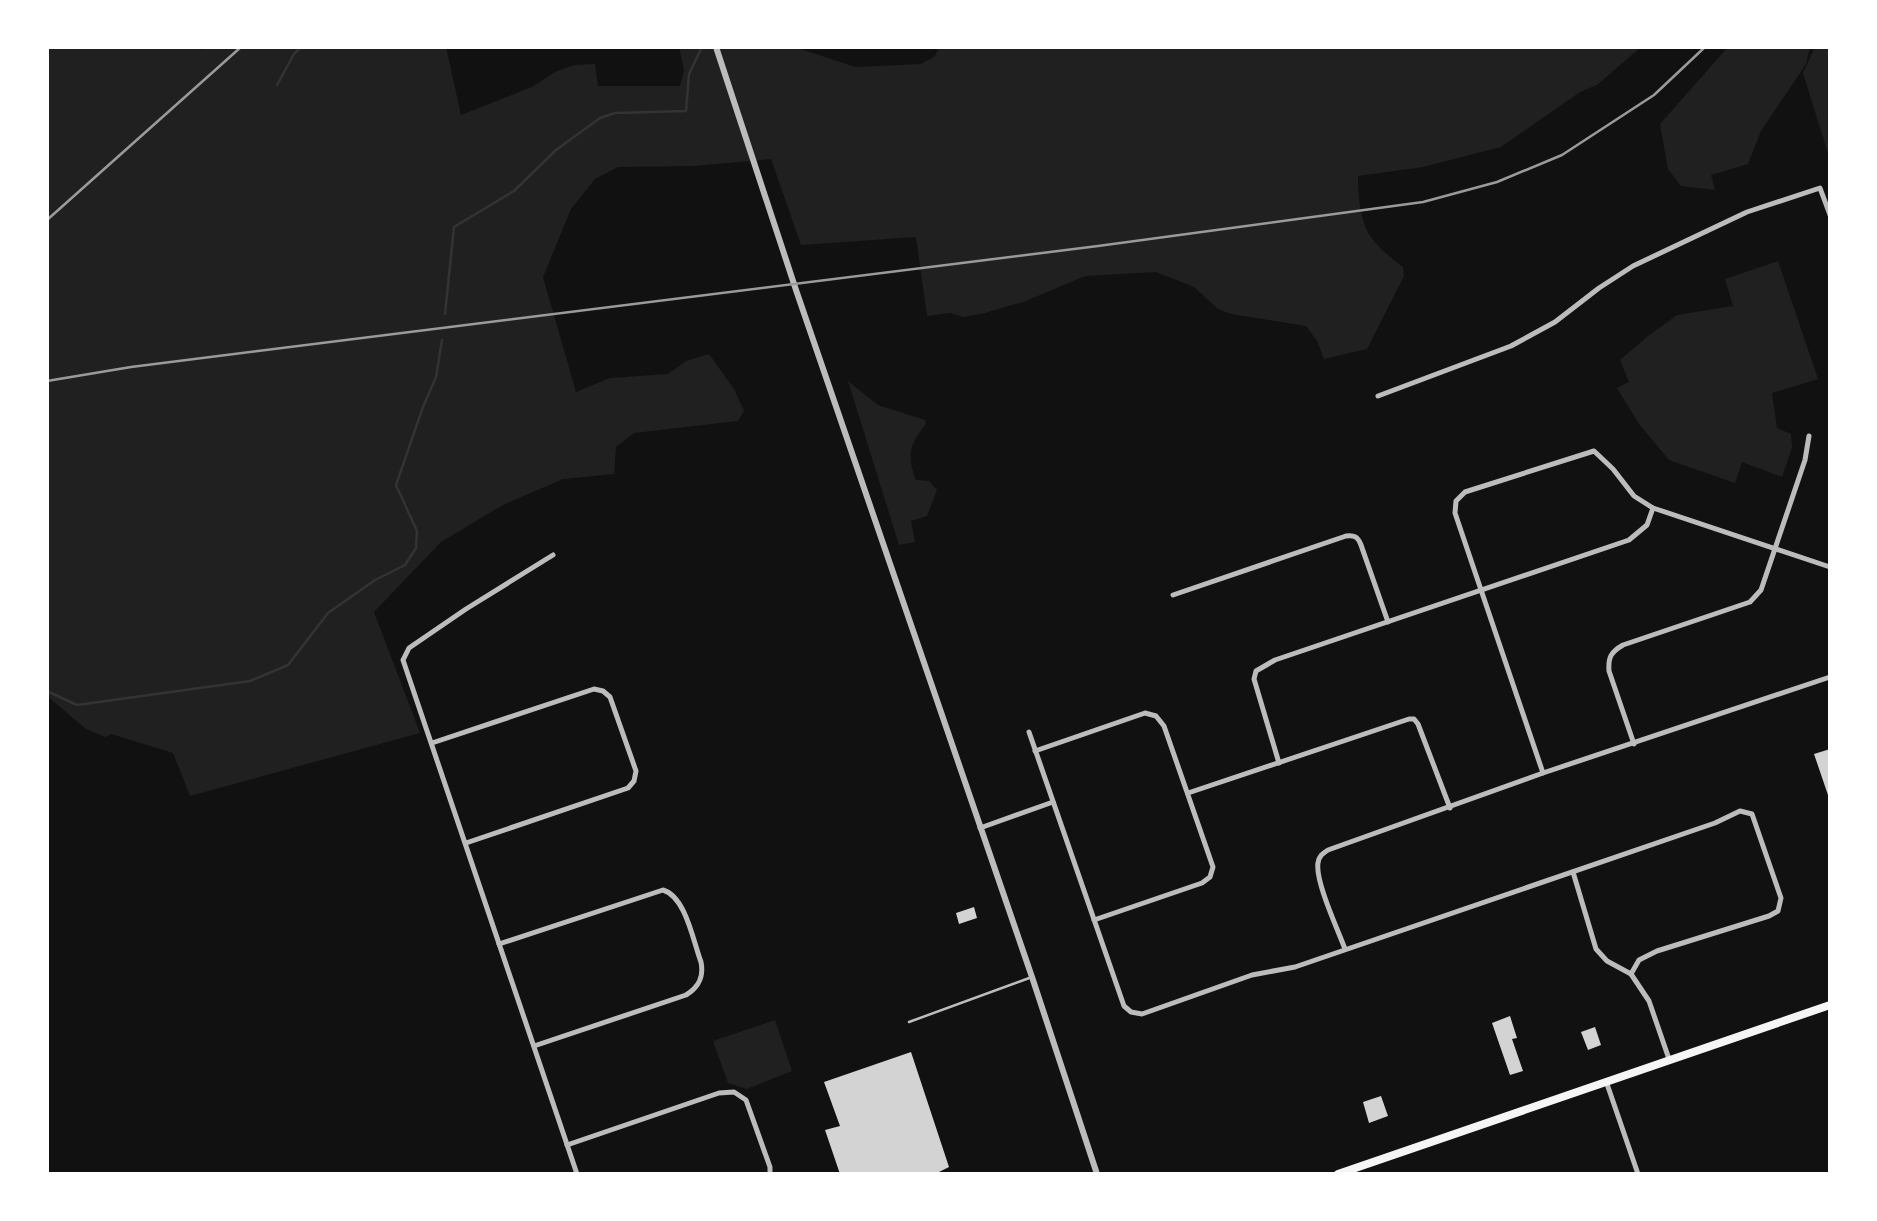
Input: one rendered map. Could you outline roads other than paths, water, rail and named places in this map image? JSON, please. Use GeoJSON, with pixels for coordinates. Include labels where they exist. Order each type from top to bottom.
{"type":"FeatureCollection","features":[{"type":"Feature","properties":{"kind":"main road"},"geometry":{"type":"LineString","coordinates":[[1338,1174],[1830,1005]]}},
{"type":"Feature","properties":{"kind":"street"},"geometry":{"type":"LineString","coordinates":[[716,47],[1097,1174]]}},
{"type":"Feature","properties":{"kind":"street"},"geometry":{"type":"LineString","coordinates":[[1378,396],[1511,346],[1555,322],[1633,266],[1747,212],[1820,188],[1830,215]]}},
{"type":"Feature","properties":{"kind":"street"},"geometry":{"type":"LineString","coordinates":[[1634,744],[1609,671],[1609,659],[1613,651],[1623,645],[1749,602],[1761,590],[1805,460],[1809,436]]}},
{"type":"Feature","properties":{"kind":"street"},"geometry":{"type":"LineString","coordinates":[[1543,773],[1455,510],[1456,501],[1465,492],[1594,451],[1613,469],[1634,496],[1653,508],[1830,567]]}},
{"type":"Feature","properties":{"kind":"street"},"geometry":{"type":"LineString","coordinates":[[1279,763],[1254,679],[1256,671],[1275,660],[1629,540],[1647,525],[1653,508]]}},
{"type":"Feature","properties":{"kind":"street"},"geometry":{"type":"LineString","coordinates":[[1173,594],[1353,535],[1361,545],[1388,622]]}},
{"type":"Feature","properties":{"kind":"street"},"geometry":{"type":"LineString","coordinates":[[553,555],[466,608],[409,648],[403,660],[577,1174]]}},
{"type":"Feature","properties":{"kind":"street"},"geometry":{"type":"LineString","coordinates":[[1345,949],[1319,878],[1318,860],[1321,854],[1543,773],[1830,677]]}},
{"type":"Feature","properties":{"kind":"street"},"geometry":{"type":"LineString","coordinates":[[432,743],[594,689],[603,691],[610,698],[636,771],[634,781],[628,788],[466,844]]}},
{"type":"Feature","properties":{"kind":"street"},"geometry":{"type":"LineString","coordinates":[[1035,751],[1145,713],[1156,716],[1164,726],[1188,793],[1213,867],[1210,877],[1202,883],[1094,920]]}},
{"type":"Feature","properties":{"kind":"street"},"geometry":{"type":"LineString","coordinates":[[1188,793],[1414,719],[1450,808]]}},
{"type":"Feature","properties":{"kind":"street"},"geometry":{"type":"LineString","coordinates":[[1029,732],[1124,1006],[1131,1012],[1142,1014],[1252,975],[1295,967],[1715,823],[1740,811],[1752,814],[1781,898],[1778,911],[1657,951],[1639,961],[1632,974]]}},
{"type":"Feature","properties":{"kind":"street"},"geometry":{"type":"LineString","coordinates":[[981,828],[1053,802]]}},
{"type":"Feature","properties":{"kind":"street"},"geometry":{"type":"LineString","coordinates":[[1573,872],[1596,949],[1607,961],[1632,974],[1649,1001],[1669,1059]]}},
{"type":"Feature","properties":{"kind":"street"},"geometry":{"type":"LineString","coordinates":[[499,944],[663,890],[670,892],[680,903],[701,962],[698,985],[686,995],[534,1046]]}},
{"type":"Feature","properties":{"kind":"street"},"geometry":{"type":"LineString","coordinates":[[1606,1081],[1638,1174]]}},
{"type":"Feature","properties":{"kind":"street"},"geometry":{"type":"LineString","coordinates":[[567,1145],[719,1093],[734,1092],[746,1100],[770,1167],[770,1174]]}},
{"type":"Feature","properties":{"kind":"lane"},"geometry":{"type":"LineString","coordinates":[[909,1022],[1032,977]]}},
{"type":"Feature","properties":{"kind":"waterway"},"geometry":{"type":"LineString","coordinates":[[277,85],[294,54],[301,47]]}},
{"type":"Feature","properties":{"kind":"waterway"},"geometry":{"type":"LineString","coordinates":[[445,314],[454,227],[514,191],[556,150],[600,118],[615,113],[686,111],[689,74],[701,49]]}},
{"type":"Feature","properties":{"kind":"waterway"},"geometry":{"type":"LineString","coordinates":[[47,691],[77,705],[250,681],[288,665],[328,613],[375,580],[405,565],[416,548],[417,531],[396,485],[436,377],[442,340]]}},
{"type":"Feature","properties":{"kind":"railway"},"geometry":{"type":"LineString","coordinates":[[47,220],[241,47]]}},
{"type":"Feature","properties":{"kind":"railway"},"geometry":{"type":"LineString","coordinates":[[47,381],[131,367],[1098,246],[1423,202],[1497,182],[1562,155],[1654,95],[1705,47]]}}]}
